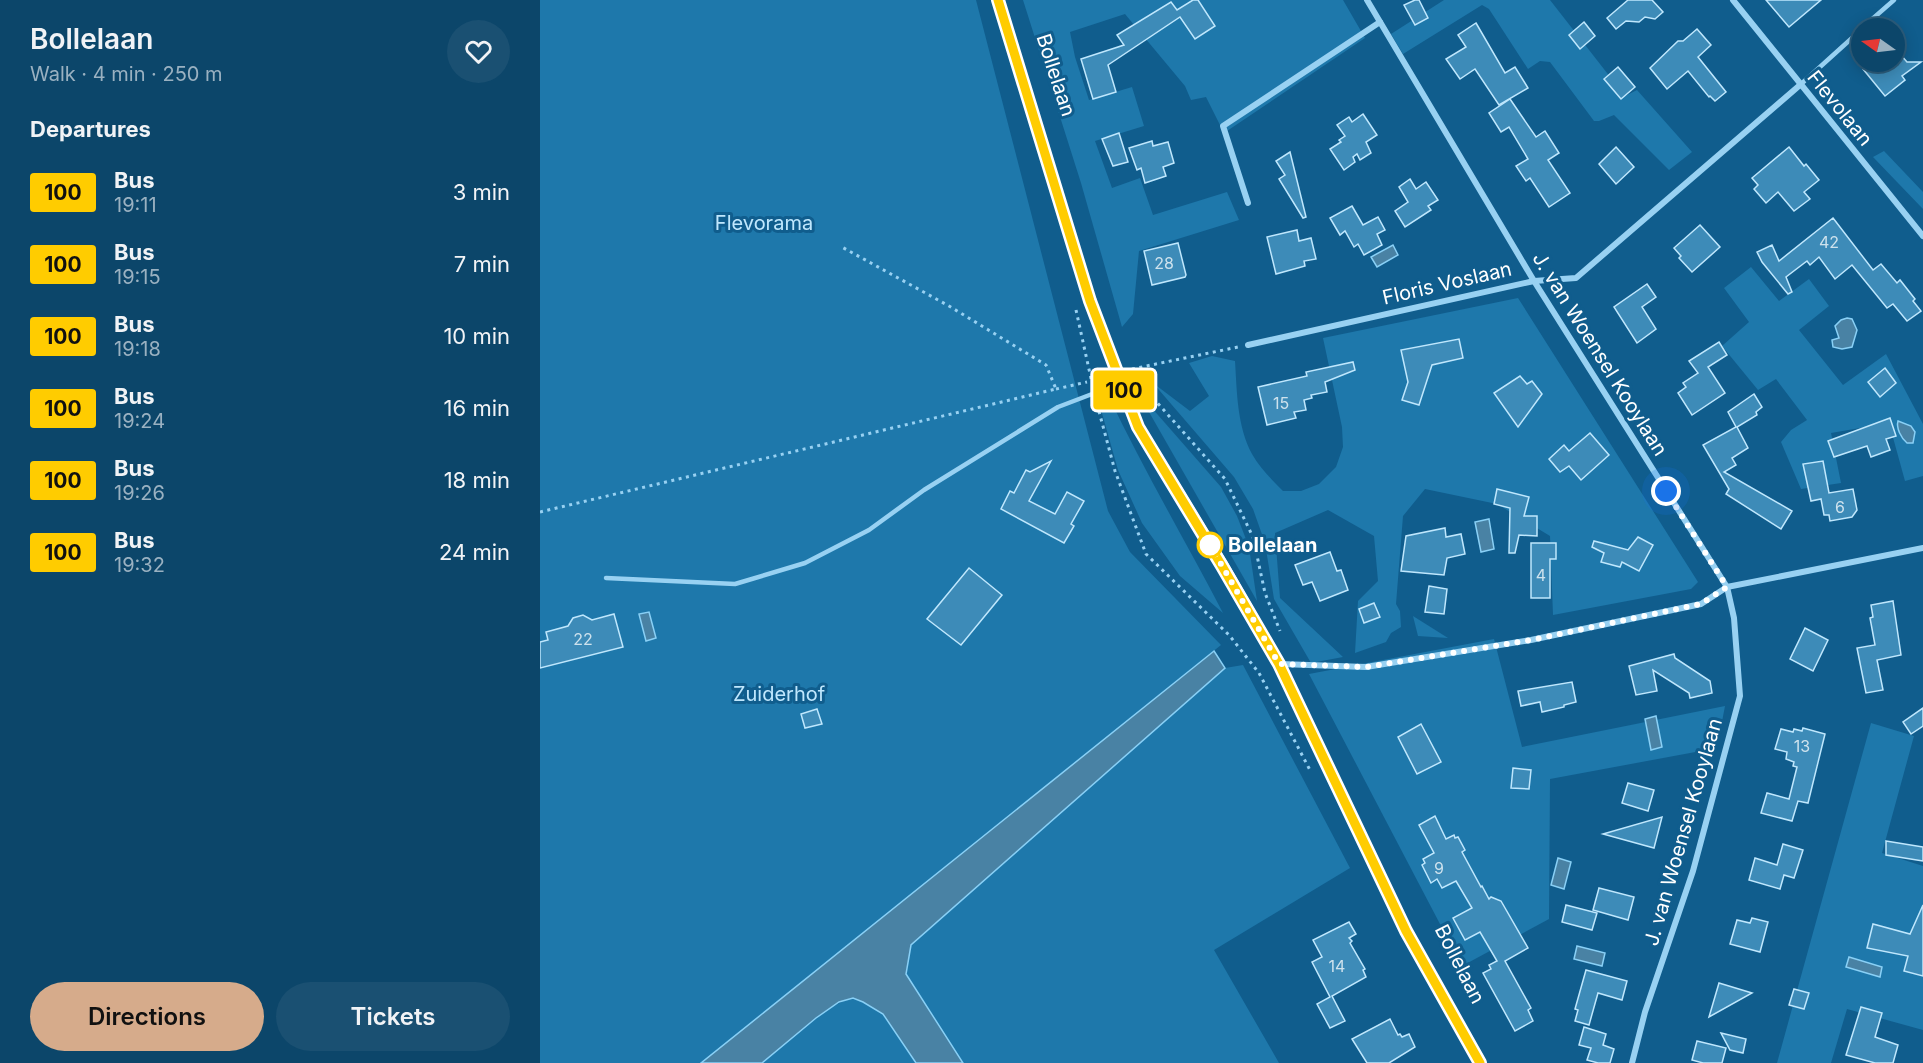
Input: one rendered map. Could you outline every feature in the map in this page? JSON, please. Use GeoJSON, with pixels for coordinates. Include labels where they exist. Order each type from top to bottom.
{"type":"FeatureCollection","features":[{"type":"Feature","properties":{"kind":"main road","name":"Bollelaan"},"geometry":{"type":"LineString","coordinates":[[998,0],[1090,301],[1138,427],[1279,664],[1406,931],[1480,1063]]}},
{"type":"Feature","properties":{"kind":"street","name":"J. van Woensel Kooylaan"},"geometry":{"type":"LineString","coordinates":[[1367,0],[1534,280],[1727,587],[1734,618],[1740,696],[1693,871],[1645,1012],[1632,1063]]}},
{"type":"Feature","properties":{"kind":"street","name":"Flevolaan"},"geometry":{"type":"LineString","coordinates":[[1733,0],[1923,236]]}},
{"type":"Feature","properties":{"kind":"street"},"geometry":{"type":"LineString","coordinates":[[1248,203],[1223,126],[1380,22]]}},
{"type":"Feature","properties":{"kind":"street","name":"Floris Voslaan"},"geometry":{"type":"LineString","coordinates":[[1248,345],[1534,280],[1576,278],[1800,85]]}},
{"type":"Feature","properties":{"kind":"street"},"geometry":{"type":"LineString","coordinates":[[1279,664],[1366,667],[1531,640],[1701,604],[1727,587],[1923,548]]}},
{"type":"Feature","properties":{"kind":"lane"},"geometry":{"type":"LineString","coordinates":[[1874,18],[1894,0]]}},
{"type":"Feature","properties":{"kind":"lane"},"geometry":{"type":"LineString","coordinates":[[1800,85],[1851,39]]}},
{"type":"Feature","properties":{"kind":"lane"},"geometry":{"type":"LineString","coordinates":[[606,578],[735,584],[805,563],[869,530],[924,490],[1058,407],[1121,383]]}},
{"type":"Feature","properties":{"kind":"path"},"geometry":{"type":"LineString","coordinates":[[840,246],[949,306],[1046,365],[1056,388]]}},
{"type":"Feature","properties":{"kind":"path"},"geometry":{"type":"LineString","coordinates":[[1248,345],[1130,370],[1133,377],[1225,479],[1253,537],[1265,593],[1281,633]]}},
{"type":"Feature","properties":{"kind":"path"},"geometry":{"type":"LineString","coordinates":[[540,512],[1092,381]]}},
{"type":"Feature","properties":{"kind":"green space"},"geometry":{"type":"Polygon","coordinates":[[[540,0],[976,0],[1108,511],[1130,552],[1221,645],[702,1063],[540,1063],[540,0]]]}},
{"type":"Feature","properties":{"kind":"green space"},"geometry":{"type":"Polygon","coordinates":[[[1023,0],[1343,0],[1365,38],[1224,133],[1206,97],[1191,100],[1185,86],[1125,14],[1070,32],[1075,57],[1089,100],[1132,87],[1144,126],[1095,141],[1112,188],[1140,178],[1153,215],[1227,192],[1239,220],[1139,251],[1133,314],[1122,327],[1081,183],[1023,0]]]}},
{"type":"Feature","properties":{"kind":"green space"},"geometry":{"type":"Polygon","coordinates":[[[1444,0],[1550,0],[1625,96],[1637,90],[1692,152],[1669,170],[1614,115],[1594,121],[1550,62],[1540,61],[1528,69],[1489,9],[1482,5],[1403,54],[1391,34],[1444,0]]]}},
{"type":"Feature","properties":{"kind":"green space"},"geometry":{"type":"Polygon","coordinates":[[[1884,151],[1923,192],[1923,209],[1873,157],[1884,151]]]}},
{"type":"Feature","properties":{"kind":"green space"},"geometry":{"type":"Polygon","coordinates":[[[1751,267],[1779,301],[1809,279],[1829,306],[1799,330],[1843,385],[1886,354],[1923,424],[1923,476],[1905,481],[1889,423],[1831,433],[1841,483],[1801,489],[1781,442],[1791,430],[1807,420],[1776,379],[1758,390],[1722,346],[1749,322],[1724,288],[1751,267]]]}},
{"type":"Feature","properties":{"kind":"green space"},"geometry":{"type":"Polygon","coordinates":[[[1518,298],[1698,582],[1691,589],[1553,615],[1550,536],[1497,504],[1425,489],[1403,516],[1396,604],[1400,611],[1401,627],[1391,633],[1386,642],[1355,653],[1358,601],[1378,581],[1374,536],[1328,510],[1275,533],[1280,598],[1343,657],[1311,663],[1274,599],[1265,543],[1253,509],[1234,477],[1153,383],[1190,411],[1209,396],[1189,363],[1212,356],[1235,361],[1237,397],[1243,432],[1252,454],[1262,469],[1283,491],[1301,491],[1319,484],[1336,467],[1343,447],[1342,427],[1323,338],[1518,298]]]}},
{"type":"Feature","properties":{"kind":"green space"},"geometry":{"type":"Polygon","coordinates":[[[1137,391],[1221,487],[1237,516],[1249,547],[1257,601],[1137,391]]]}},
{"type":"Feature","properties":{"kind":"green space"},"geometry":{"type":"Polygon","coordinates":[[[1108,395],[1223,613],[1180,576],[1142,523],[1118,470],[1098,399],[1108,395]]]}},
{"type":"Feature","properties":{"kind":"green space"},"geometry":{"type":"Polygon","coordinates":[[[1413,616],[1448,638],[1418,636],[1413,616]]]}},
{"type":"Feature","properties":{"kind":"green space"},"geometry":{"type":"Polygon","coordinates":[[[1494,639],[1522,747],[1725,706],[1717,748],[1550,779],[1549,919],[1462,966],[1309,674],[1494,639]]]}},
{"type":"Feature","properties":{"kind":"green space"},"geometry":{"type":"Polygon","coordinates":[[[1243,665],[1350,868],[1214,950],[1279,1063],[963,1063],[906,974],[911,945],[1225,668],[1243,665]]]}},
{"type":"Feature","properties":{"kind":"green space"},"geometry":{"type":"Polygon","coordinates":[[[1871,723],[1914,736],[1882,853],[1923,866],[1923,1030],[1847,1009],[1831,1063],[1777,1063],[1871,723]]]}},
{"type":"Feature","properties":{"kind":"green space"},"geometry":{"type":"Polygon","coordinates":[[[853,998],[883,1014],[916,1063],[762,1063],[816,1017],[853,998]]]}},
{"type":"Feature","properties":{"kind":"shaded area"},"geometry":{"type":"Polygon","coordinates":[[[1393,245],[1398,255],[1377,267],[1371,257],[1393,245]]]}},
{"type":"Feature","properties":{"kind":"shaded area"},"geometry":{"type":"Polygon","coordinates":[[[1847,318],[1852,319],[1857,330],[1852,347],[1842,349],[1833,347],[1832,340],[1839,338],[1835,326],[1847,318]]]}},
{"type":"Feature","properties":{"kind":"shaded area"},"geometry":{"type":"Polygon","coordinates":[[[1898,421],[1911,426],[1915,432],[1913,443],[1907,443],[1903,438],[1898,430],[1898,421]]]}},
{"type":"Feature","properties":{"kind":"shaded area"},"geometry":{"type":"Polygon","coordinates":[[[1489,519],[1494,549],[1481,552],[1475,522],[1489,519]]]}},
{"type":"Feature","properties":{"kind":"shaded area"},"geometry":{"type":"Polygon","coordinates":[[[649,612],[656,638],[646,641],[639,614],[649,612]]]}},
{"type":"Feature","properties":{"kind":"shaded area"},"geometry":{"type":"Polygon","coordinates":[[[1214,651],[1225,668],[911,945],[906,974],[963,1063],[916,1063],[883,1014],[853,998],[839,1002],[816,1018],[762,1063],[701,1063],[1214,651]]]}},
{"type":"Feature","properties":{"kind":"shaded area"},"geometry":{"type":"Polygon","coordinates":[[[1656,716],[1662,747],[1651,750],[1645,719],[1656,716]]]}},
{"type":"Feature","properties":{"kind":"shaded area"},"geometry":{"type":"Polygon","coordinates":[[[1558,858],[1571,862],[1564,889],[1551,885],[1558,858]]]}},
{"type":"Feature","properties":{"kind":"shaded area"},"geometry":{"type":"Polygon","coordinates":[[[1577,946],[1605,953],[1602,966],[1574,959],[1577,946]]]}},
{"type":"Feature","properties":{"kind":"shaded area"},"geometry":{"type":"Polygon","coordinates":[[[1849,957],[1882,967],[1880,977],[1846,967],[1849,957]]]}},
{"type":"Feature","properties":{"kind":"building"},"geometry":{"type":"Polygon","coordinates":[[[1193,0],[1198,0],[1215,26],[1195,39],[1180,17],[1108,65],[1116,92],[1093,99],[1081,59],[1124,45],[1117,35],[1171,2],[1177,10],[1193,0]]]}},
{"type":"Feature","properties":{"kind":"building"},"geometry":{"type":"Polygon","coordinates":[[[1419,0],[1428,18],[1415,25],[1404,5],[1419,0]]]}},
{"type":"Feature","properties":{"kind":"building"},"geometry":{"type":"Polygon","coordinates":[[[1628,0],[1652,0],[1663,12],[1655,19],[1645,17],[1639,22],[1626,21],[1616,29],[1607,18],[1628,0]]]}},
{"type":"Feature","properties":{"kind":"building"},"geometry":{"type":"Polygon","coordinates":[[[1766,0],[1821,0],[1789,27],[1766,0]]]}},
{"type":"Feature","properties":{"kind":"building"},"geometry":{"type":"Polygon","coordinates":[[[1584,22],[1595,36],[1580,49],[1569,35],[1584,22]]]}},
{"type":"Feature","properties":{"kind":"building"},"geometry":{"type":"Polygon","coordinates":[[[1476,23],[1505,73],[1515,67],[1528,88],[1499,105],[1475,69],[1460,79],[1446,59],[1466,47],[1458,35],[1476,23]]]}},
{"type":"Feature","properties":{"kind":"building"},"geometry":{"type":"Polygon","coordinates":[[[1697,29],[1711,45],[1698,57],[1726,92],[1715,101],[1688,71],[1667,89],[1650,68],[1678,41],[1683,41],[1697,29]]]}},
{"type":"Feature","properties":{"kind":"building"},"geometry":{"type":"Polygon","coordinates":[[[1905,60],[1907,62],[1921,62],[1902,76],[1905,80],[1885,96],[1865,72],[1905,72],[1905,60]]]}},
{"type":"Feature","properties":{"kind":"building"},"geometry":{"type":"Polygon","coordinates":[[[1618,67],[1635,87],[1621,99],[1604,79],[1618,67]]]}},
{"type":"Feature","properties":{"kind":"building"},"geometry":{"type":"Polygon","coordinates":[[[1510,99],[1536,137],[1545,131],[1559,153],[1548,160],[1570,193],[1549,207],[1530,178],[1526,181],[1516,166],[1528,159],[1509,127],[1501,132],[1489,113],[1510,99]]]}},
{"type":"Feature","properties":{"kind":"building"},"geometry":{"type":"Polygon","coordinates":[[[1363,114],[1377,135],[1366,142],[1371,153],[1360,160],[1357,154],[1353,157],[1355,162],[1344,170],[1330,149],[1341,142],[1339,140],[1345,136],[1337,125],[1349,117],[1352,122],[1363,114]]]}},
{"type":"Feature","properties":{"kind":"building"},"geometry":{"type":"Polygon","coordinates":[[[1119,133],[1128,162],[1113,166],[1102,139],[1119,133]]]}},
{"type":"Feature","properties":{"kind":"building"},"geometry":{"type":"Polygon","coordinates":[[[1152,141],[1153,146],[1168,142],[1174,163],[1163,167],[1166,176],[1145,183],[1141,168],[1137,170],[1129,148],[1152,141]]]}},
{"type":"Feature","properties":{"kind":"building"},"geometry":{"type":"Polygon","coordinates":[[[1616,147],[1634,167],[1616,184],[1599,164],[1616,147]]]}},
{"type":"Feature","properties":{"kind":"building"},"geometry":{"type":"Polygon","coordinates":[[[1789,147],[1819,180],[1804,192],[1810,199],[1794,211],[1778,192],[1766,203],[1754,189],[1758,185],[1752,178],[1789,147]]]}},
{"type":"Feature","properties":{"kind":"building"},"geometry":{"type":"Polygon","coordinates":[[[1290,152],[1306,217],[1303,218],[1279,179],[1285,175],[1276,161],[1290,152]]]}},
{"type":"Feature","properties":{"kind":"building"},"geometry":{"type":"Polygon","coordinates":[[[1410,179],[1416,189],[1426,182],[1438,200],[1428,206],[1431,210],[1405,227],[1395,211],[1408,202],[1399,187],[1410,179]]]}},
{"type":"Feature","properties":{"kind":"building"},"geometry":{"type":"Polygon","coordinates":[[[1352,206],[1363,225],[1378,217],[1385,230],[1377,234],[1382,245],[1364,255],[1358,244],[1354,247],[1345,231],[1340,235],[1330,218],[1352,206]]]}},
{"type":"Feature","properties":{"kind":"building"},"geometry":{"type":"Polygon","coordinates":[[[1833,218],[1873,270],[1881,264],[1897,283],[1900,280],[1921,311],[1907,321],[1893,304],[1887,308],[1852,265],[1835,279],[1819,257],[1810,265],[1807,261],[1786,277],[1792,292],[1788,294],[1762,262],[1757,252],[1772,245],[1779,261],[1833,218]]]}},
{"type":"Feature","properties":{"kind":"building"},"geometry":{"type":"Polygon","coordinates":[[[1700,225],[1720,247],[1692,272],[1679,258],[1681,256],[1674,248],[1700,225]]]}},
{"type":"Feature","properties":{"kind":"building"},"geometry":{"type":"Polygon","coordinates":[[[1297,230],[1299,241],[1311,238],[1316,259],[1304,261],[1305,266],[1276,274],[1267,237],[1297,230]]]}},
{"type":"Feature","properties":{"kind":"building"},"geometry":{"type":"Polygon","coordinates":[[[1178,243],[1185,277],[1152,285],[1144,251],[1178,243]]]}},
{"type":"Feature","properties":{"kind":"building"},"geometry":{"type":"Polygon","coordinates":[[[1647,284],[1656,297],[1642,307],[1656,329],[1637,343],[1614,307],[1647,284]]]}},
{"type":"Feature","properties":{"kind":"building"},"geometry":{"type":"Polygon","coordinates":[[[1459,339],[1463,358],[1432,365],[1419,405],[1402,400],[1408,382],[1401,350],[1459,339]]]}},
{"type":"Feature","properties":{"kind":"building"},"geometry":{"type":"Polygon","coordinates":[[[1719,342],[1727,355],[1708,367],[1725,393],[1692,415],[1678,393],[1686,387],[1683,383],[1698,373],[1689,361],[1719,342]]]}},
{"type":"Feature","properties":{"kind":"building"},"geometry":{"type":"Polygon","coordinates":[[[1353,362],[1355,370],[1325,382],[1327,392],[1311,395],[1312,398],[1304,400],[1306,410],[1294,412],[1296,418],[1267,425],[1258,387],[1307,376],[1306,372],[1353,362]]]}},
{"type":"Feature","properties":{"kind":"building"},"geometry":{"type":"Polygon","coordinates":[[[1885,368],[1896,383],[1880,397],[1868,382],[1885,368]]]}},
{"type":"Feature","properties":{"kind":"building"},"geometry":{"type":"Polygon","coordinates":[[[1520,376],[1527,384],[1532,381],[1542,394],[1518,427],[1494,393],[1520,376]]]}},
{"type":"Feature","properties":{"kind":"building"},"geometry":{"type":"Polygon","coordinates":[[[1754,394],[1762,407],[1756,412],[1757,415],[1737,427],[1748,448],[1732,458],[1736,465],[1724,472],[1792,511],[1781,529],[1726,494],[1729,489],[1703,445],[1736,427],[1728,412],[1754,394]]]}},
{"type":"Feature","properties":{"kind":"building"},"geometry":{"type":"Polygon","coordinates":[[[1890,418],[1896,436],[1886,439],[1890,450],[1871,457],[1867,446],[1834,457],[1828,441],[1890,418]]]}},
{"type":"Feature","properties":{"kind":"building"},"geometry":{"type":"Polygon","coordinates":[[[1590,433],[1609,455],[1581,480],[1569,466],[1560,472],[1549,459],[1564,445],[1569,451],[1590,433]]]}},
{"type":"Feature","properties":{"kind":"building"},"geometry":{"type":"Polygon","coordinates":[[[1051,461],[1029,501],[1055,514],[1067,492],[1084,501],[1071,524],[1074,526],[1064,543],[1001,509],[1010,491],[1014,493],[1026,470],[1030,472],[1051,461]]]}},
{"type":"Feature","properties":{"kind":"building"},"geometry":{"type":"Polygon","coordinates":[[[1823,461],[1829,493],[1853,489],[1857,510],[1852,517],[1830,521],[1829,515],[1824,515],[1821,499],[1811,501],[1803,464],[1823,461]]]}},
{"type":"Feature","properties":{"kind":"building"},"geometry":{"type":"Polygon","coordinates":[[[1497,489],[1529,497],[1524,516],[1537,516],[1537,536],[1519,535],[1515,553],[1509,553],[1510,508],[1494,504],[1497,489]]]}},
{"type":"Feature","properties":{"kind":"building"},"geometry":{"type":"Polygon","coordinates":[[[1445,528],[1446,537],[1461,534],[1465,554],[1447,558],[1444,575],[1401,571],[1406,536],[1445,528]]]}},
{"type":"Feature","properties":{"kind":"building"},"geometry":{"type":"Polygon","coordinates":[[[1638,537],[1653,545],[1639,571],[1622,562],[1620,567],[1601,562],[1604,553],[1592,547],[1594,541],[1628,550],[1638,537]]]}},
{"type":"Feature","properties":{"kind":"building"},"geometry":{"type":"Polygon","coordinates":[[[1531,543],[1556,543],[1556,559],[1550,559],[1550,598],[1531,598],[1531,543]]]}},
{"type":"Feature","properties":{"kind":"building"},"geometry":{"type":"Polygon","coordinates":[[[1330,552],[1337,571],[1341,570],[1348,590],[1320,601],[1312,582],[1303,585],[1295,565],[1330,552]]]}},
{"type":"Feature","properties":{"kind":"building"},"geometry":{"type":"Polygon","coordinates":[[[969,568],[1002,595],[961,645],[927,619],[969,568]]]}},
{"type":"Feature","properties":{"kind":"building"},"geometry":{"type":"Polygon","coordinates":[[[1429,586],[1447,589],[1444,614],[1425,612],[1429,586]]]}},
{"type":"Feature","properties":{"kind":"building"},"geometry":{"type":"Polygon","coordinates":[[[1893,601],[1901,655],[1877,660],[1883,690],[1866,693],[1857,648],[1875,645],[1870,618],[1873,617],[1871,605],[1893,601]]]}},
{"type":"Feature","properties":{"kind":"building"},"geometry":{"type":"Polygon","coordinates":[[[1374,603],[1380,617],[1364,623],[1359,609],[1374,603]]]}},
{"type":"Feature","properties":{"kind":"building"},"geometry":{"type":"Polygon","coordinates":[[[614,614],[623,647],[540,668],[540,642],[548,640],[546,632],[568,626],[573,618],[583,615],[592,620],[614,614]]]}},
{"type":"Feature","properties":{"kind":"building"},"geometry":{"type":"Polygon","coordinates":[[[1805,628],[1828,640],[1813,671],[1790,659],[1805,628]]]}},
{"type":"Feature","properties":{"kind":"building"},"geometry":{"type":"Polygon","coordinates":[[[1674,654],[1675,658],[1710,681],[1712,693],[1690,698],[1689,693],[1653,670],[1657,691],[1636,695],[1629,666],[1674,654]]]}},
{"type":"Feature","properties":{"kind":"building"},"geometry":{"type":"Polygon","coordinates":[[[1572,682],[1576,702],[1542,712],[1540,702],[1521,706],[1518,691],[1572,682]]]}},
{"type":"Feature","properties":{"kind":"building"},"geometry":{"type":"Polygon","coordinates":[[[1923,708],[1923,726],[1911,734],[1903,722],[1923,708]]]}},
{"type":"Feature","properties":{"kind":"building"},"geometry":{"type":"Polygon","coordinates":[[[817,709],[822,724],[805,728],[801,714],[817,709]]]}},
{"type":"Feature","properties":{"kind":"building"},"geometry":{"type":"Polygon","coordinates":[[[1421,724],[1441,762],[1417,774],[1398,737],[1421,724]]]}},
{"type":"Feature","properties":{"kind":"building"},"geometry":{"type":"Polygon","coordinates":[[[1803,728],[1825,734],[1808,803],[1798,801],[1792,821],[1761,813],[1767,793],[1789,799],[1797,767],[1793,766],[1794,762],[1786,759],[1787,752],[1775,749],[1781,729],[1793,732],[1794,729],[1802,731],[1803,728]]]}},
{"type":"Feature","properties":{"kind":"building"},"geometry":{"type":"Polygon","coordinates":[[[1513,768],[1531,770],[1529,789],[1511,788],[1513,768]]]}},
{"type":"Feature","properties":{"kind":"building"},"geometry":{"type":"Polygon","coordinates":[[[1628,783],[1654,790],[1648,811],[1622,803],[1628,783]]]}},
{"type":"Feature","properties":{"kind":"building"},"geometry":{"type":"Polygon","coordinates":[[[1435,816],[1446,839],[1454,835],[1455,838],[1458,837],[1465,850],[1462,852],[1481,887],[1489,899],[1491,897],[1501,901],[1528,948],[1505,961],[1531,1008],[1528,1010],[1533,1021],[1515,1031],[1483,973],[1491,969],[1489,965],[1497,961],[1480,932],[1465,940],[1453,918],[1472,908],[1456,881],[1442,888],[1437,879],[1431,883],[1422,865],[1425,863],[1423,859],[1434,853],[1419,825],[1435,816]]]}},
{"type":"Feature","properties":{"kind":"building"},"geometry":{"type":"Polygon","coordinates":[[[1662,817],[1654,848],[1603,834],[1662,817]]]}},
{"type":"Feature","properties":{"kind":"building"},"geometry":{"type":"Polygon","coordinates":[[[1886,841],[1923,847],[1923,861],[1886,855],[1886,841]]]}},
{"type":"Feature","properties":{"kind":"building"},"geometry":{"type":"Polygon","coordinates":[[[1783,844],[1803,850],[1794,878],[1784,875],[1780,889],[1749,880],[1755,858],[1777,865],[1783,844]]]}},
{"type":"Feature","properties":{"kind":"building"},"geometry":{"type":"Polygon","coordinates":[[[1599,888],[1634,897],[1628,920],[1593,910],[1599,888]]]}},
{"type":"Feature","properties":{"kind":"building"},"geometry":{"type":"Polygon","coordinates":[[[1566,905],[1597,913],[1592,930],[1562,922],[1566,905]]]}},
{"type":"Feature","properties":{"kind":"building"},"geometry":{"type":"Polygon","coordinates":[[[1923,905],[1923,976],[1904,971],[1908,956],[1867,948],[1873,924],[1910,934],[1923,905]]]}},
{"type":"Feature","properties":{"kind":"building"},"geometry":{"type":"Polygon","coordinates":[[[1752,918],[1768,922],[1760,952],[1730,944],[1737,920],[1750,923],[1752,918]]]}},
{"type":"Feature","properties":{"kind":"building"},"geometry":{"type":"Polygon","coordinates":[[[1349,922],[1356,934],[1349,938],[1352,941],[1350,943],[1365,969],[1363,970],[1366,977],[1332,996],[1345,1021],[1330,1028],[1317,1004],[1330,997],[1312,962],[1322,957],[1313,940],[1349,922]]]}},
{"type":"Feature","properties":{"kind":"building"},"geometry":{"type":"Polygon","coordinates":[[[1586,970],[1627,981],[1622,1000],[1598,993],[1589,1025],[1575,1021],[1578,1010],[1575,1009],[1586,970]]]}},
{"type":"Feature","properties":{"kind":"building"},"geometry":{"type":"Polygon","coordinates":[[[1719,983],[1752,993],[1709,1017],[1719,983]]]}},
{"type":"Feature","properties":{"kind":"building"},"geometry":{"type":"Polygon","coordinates":[[[1794,989],[1809,993],[1804,1009],[1789,1005],[1794,989]]]}},
{"type":"Feature","properties":{"kind":"building"},"geometry":{"type":"Polygon","coordinates":[[[1861,1007],[1882,1013],[1875,1037],[1898,1045],[1893,1063],[1875,1063],[1846,1055],[1861,1007]]]}},
{"type":"Feature","properties":{"kind":"building"},"geometry":{"type":"Polygon","coordinates":[[[1390,1019],[1398,1035],[1402,1037],[1409,1034],[1415,1047],[1389,1063],[1367,1063],[1352,1039],[1390,1019]]]}},
{"type":"Feature","properties":{"kind":"building"},"geometry":{"type":"Polygon","coordinates":[[[1584,1027],[1606,1034],[1603,1045],[1614,1049],[1610,1063],[1587,1060],[1591,1048],[1579,1045],[1584,1027]]]}},
{"type":"Feature","properties":{"kind":"building"},"geometry":{"type":"Polygon","coordinates":[[[1721,1033],[1746,1039],[1743,1053],[1730,1050],[1721,1033]]]}},
{"type":"Feature","properties":{"kind":"building"},"geometry":{"type":"Polygon","coordinates":[[[1697,1041],[1726,1048],[1722,1063],[1703,1063],[1692,1060],[1697,1041]]]}},
{"type":"Feature","properties":{"kind":"bus line","name":"100"},"geometry":{"type":"LineString","coordinates":[[998,0],[1090,301],[1138,427],[1279,664],[1406,931],[1480,1063]]}},
{"type":"Feature","properties":{"kind":"place","name":"Bollelaan"},"geometry":{"type":"Point","coordinates":[1210,545]}},
{"type":"Feature","properties":{"kind":"route"},"geometry":{"type":"LineString","coordinates":[[1210,545],[1279,664],[1366,667],[1531,640],[1701,604],[1727,587],[1666,491]]}},
{"type":"Feature","properties":{"kind":"park label","name":"Flevorama"},"geometry":{"type":"Point","coordinates":[764,223]}},
{"type":"Feature","properties":{"kind":"park label","name":"Zuiderhof"},"geometry":{"type":"Point","coordinates":[779,694]}}]}
